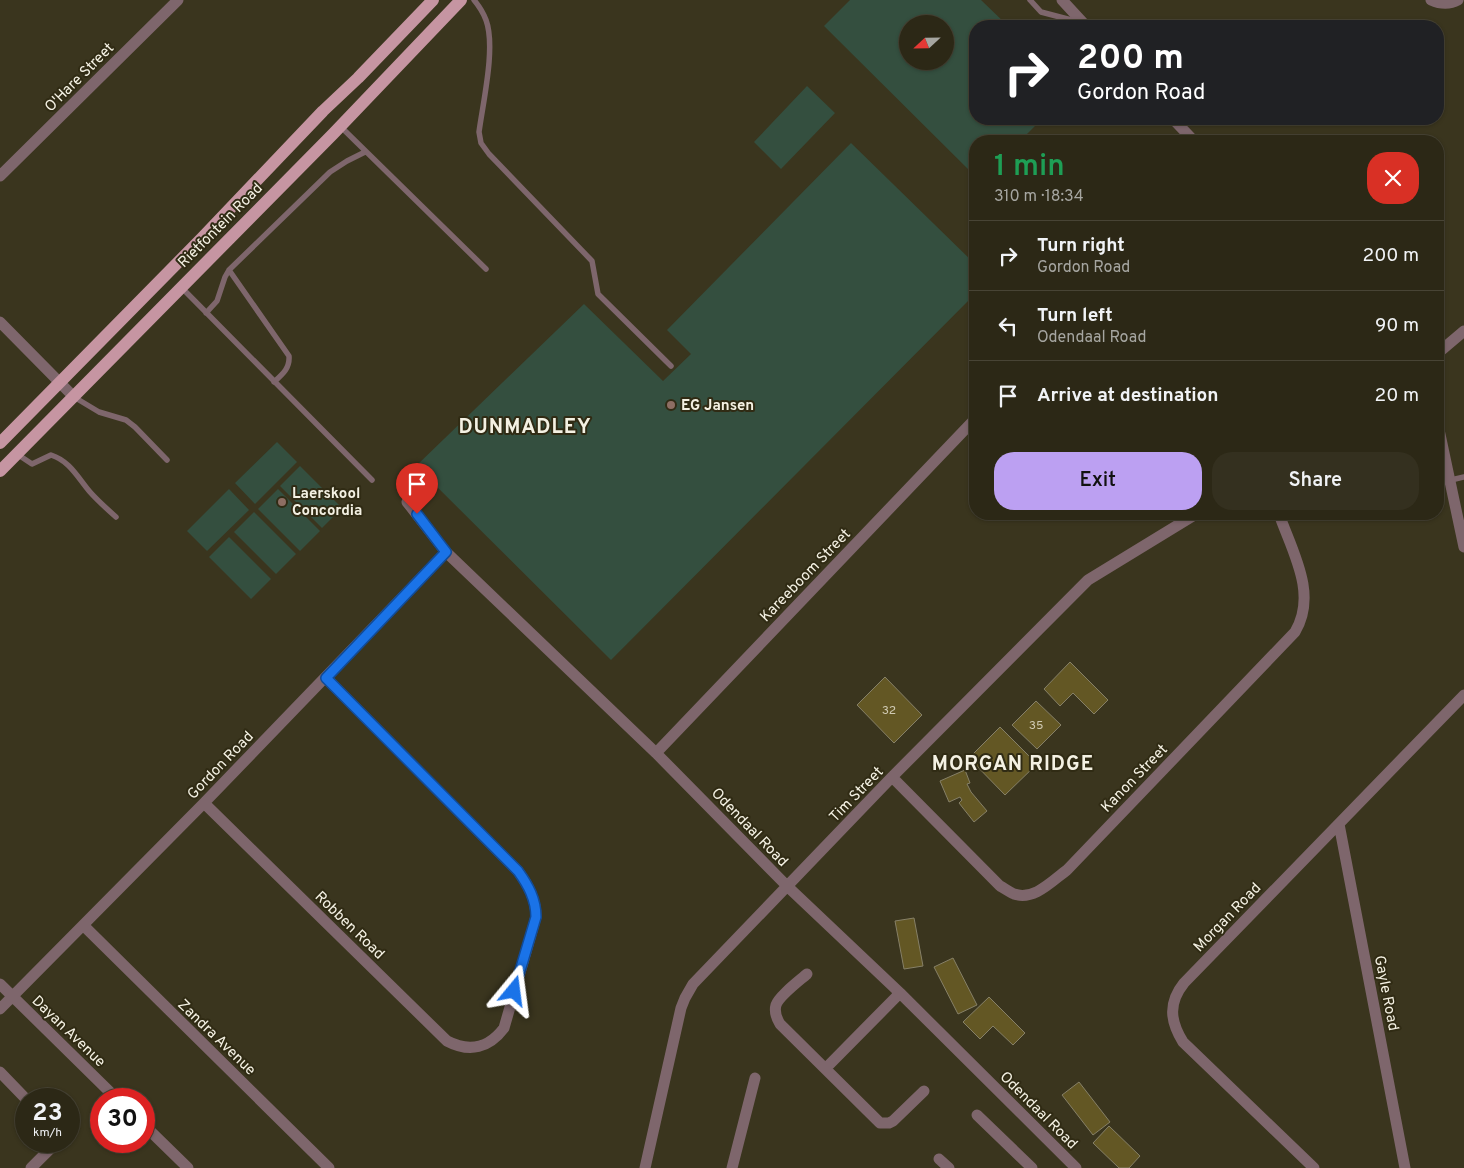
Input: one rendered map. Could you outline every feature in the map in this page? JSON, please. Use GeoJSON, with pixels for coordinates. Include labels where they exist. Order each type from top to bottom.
{"type":"FeatureCollection","features":[{"type":"Feature","properties":{"kind":"main road","name":"Rietfontein Road"},"geometry":{"type":"LineString","coordinates":[[0,443],[202,238],[323,111],[434,0]]}},
{"type":"Feature","properties":{"kind":"main road","name":"Rietfontein Road"},"geometry":{"type":"LineString","coordinates":[[0,471],[340,126],[461,0]]}},
{"type":"Feature","properties":{"kind":"main road"},"geometry":{"type":"LineString","coordinates":[[323,111],[340,126]]}},
{"type":"Feature","properties":{"kind":"main road"},"geometry":{"type":"LineString","coordinates":[[0,450],[14,457]]}},
{"type":"Feature","properties":{"kind":"street","name":"O'Hare Street"},"geometry":{"type":"LineString","coordinates":[[0,176],[178,0]]}},
{"type":"Feature","properties":{"kind":"street"},"geometry":{"type":"LineString","coordinates":[[1062,0],[1080,20]]}},
{"type":"Feature","properties":{"kind":"street"},"geometry":{"type":"LineString","coordinates":[[1431,0],[1440,4],[1448,4],[1458,0]]}},
{"type":"Feature","properties":{"kind":"street"},"geometry":{"type":"LineString","coordinates":[[1179,125],[1188,135]]}},
{"type":"Feature","properties":{"kind":"street"},"geometry":{"type":"LineString","coordinates":[[0,322],[74,397]]}},
{"type":"Feature","properties":{"kind":"street"},"geometry":{"type":"LineString","coordinates":[[1444,348],[1464,331]]}},
{"type":"Feature","properties":{"kind":"street","name":"Kareeboom Street"},"geometry":{"type":"LineString","coordinates":[[656,753],[969,424]]}},
{"type":"Feature","properties":{"kind":"street"},"geometry":{"type":"LineString","coordinates":[[1444,450],[1464,547]]}},
{"type":"Feature","properties":{"kind":"street","name":"Odendaal Road"},"geometry":{"type":"LineString","coordinates":[[407,502],[446,552],[656,753],[787,886],[900,993],[1075,1168]]}},
{"type":"Feature","properties":{"kind":"street","name":"Tim Street"},"geometry":{"type":"LineString","coordinates":[[645,1168],[685,998],[693,984],[892,777],[1088,580],[1186,520]]}},
{"type":"Feature","properties":{"kind":"street","name":"Kanon Street"},"geometry":{"type":"LineString","coordinates":[[892,777],[1000,886],[1014,894],[1026,895],[1037,892],[1067,870],[1295,632],[1301,623],[1305,608],[1302,577],[1281,520]]}},
{"type":"Feature","properties":{"kind":"street","name":"Gordon Road"},"geometry":{"type":"LineString","coordinates":[[0,1009],[84,926],[446,552]]}},
{"type":"Feature","properties":{"kind":"street","name":"Robben Road"},"geometry":{"type":"LineString","coordinates":[[204,803],[447,1041],[459,1047],[476,1047],[492,1041],[504,1028],[536,917],[536,907],[528,885],[518,871],[326,678]]}},
{"type":"Feature","properties":{"kind":"street","name":"Morgan Road"},"geometry":{"type":"LineString","coordinates":[[1314,1168],[1183,1042],[1176,1030],[1172,1010],[1176,992],[1464,695]]}},
{"type":"Feature","properties":{"kind":"street","name":"Gayle Road"},"geometry":{"type":"LineString","coordinates":[[1339,824],[1405,1168]]}},
{"type":"Feature","properties":{"kind":"street","name":"Zandra Avenue"},"geometry":{"type":"LineString","coordinates":[[84,926],[329,1168]]}},
{"type":"Feature","properties":{"kind":"street"},"geometry":{"type":"LineString","coordinates":[[806,974],[776,1006],[777,1019],[780,1024],[880,1123],[893,1121],[924,1091]]}},
{"type":"Feature","properties":{"kind":"street","name":"Dayan Avenue"},"geometry":{"type":"LineString","coordinates":[[0,984],[106,1088]]}},
{"type":"Feature","properties":{"kind":"street"},"geometry":{"type":"LineString","coordinates":[[826,1068],[900,993]]}},
{"type":"Feature","properties":{"kind":"street"},"geometry":{"type":"LineString","coordinates":[[0,1072],[15,1088]]}},
{"type":"Feature","properties":{"kind":"street"},"geometry":{"type":"LineString","coordinates":[[732,1168],[756,1078]]}},
{"type":"Feature","properties":{"kind":"street"},"geometry":{"type":"LineString","coordinates":[[977,1115],[1032,1168]]}},
{"type":"Feature","properties":{"kind":"street"},"geometry":{"type":"LineString","coordinates":[[155,1136],[188,1168]]}},
{"type":"Feature","properties":{"kind":"street"},"geometry":{"type":"LineString","coordinates":[[31,1168],[46,1153]]}},
{"type":"Feature","properties":{"kind":"street"},"geometry":{"type":"LineString","coordinates":[[939,1159],[949,1168]]}},
{"type":"Feature","properties":{"kind":"lane"},"geometry":{"type":"LineString","coordinates":[[474,0],[482,10],[487,22],[489,36],[489,55],[479,132],[481,143],[489,154],[592,261],[598,294],[671,366]]}},
{"type":"Feature","properties":{"kind":"lane"},"geometry":{"type":"LineString","coordinates":[[1030,0],[1041,12],[1068,20]]}},
{"type":"Feature","properties":{"kind":"lane"},"geometry":{"type":"LineString","coordinates":[[340,126],[486,269]]}},
{"type":"Feature","properties":{"kind":"lane"},"geometry":{"type":"LineString","coordinates":[[206,313],[217,301],[229,270],[330,172],[365,152]]}},
{"type":"Feature","properties":{"kind":"lane"},"geometry":{"type":"LineString","coordinates":[[229,270],[289,356],[290,363],[287,369],[274,382]]}},
{"type":"Feature","properties":{"kind":"lane"},"geometry":{"type":"LineString","coordinates":[[181,287],[372,480]]}},
{"type":"Feature","properties":{"kind":"lane"},"geometry":{"type":"LineString","coordinates":[[74,397],[99,412],[126,420],[135,426],[167,460]]}},
{"type":"Feature","properties":{"kind":"lane"},"geometry":{"type":"LineString","coordinates":[[14,457],[32,464],[51,455],[68,464],[92,493],[116,517]]}},
{"type":"Feature","properties":{"kind":"lane"},"geometry":{"type":"LineString","coordinates":[[1451,480],[1464,477]]}},
{"type":"Feature","properties":{"kind":"green space"},"geometry":{"type":"Polygon","coordinates":[[[850,0],[981,0],[1002,20],[969,20],[969,125],[1036,125],[1026,135],[969,135],[969,170],[824,26],[850,0]]]}},
{"type":"Feature","properties":{"kind":"green space"},"geometry":{"type":"Polygon","coordinates":[[[807,86],[835,113],[781,169],[754,142],[807,86]]]}},
{"type":"Feature","properties":{"kind":"green space"},"geometry":{"type":"Polygon","coordinates":[[[851,143],[969,258],[969,300],[611,660],[416,466],[584,304],[663,381],[691,354],[667,330],[851,143]]]}},
{"type":"Feature","properties":{"kind":"green space"},"geometry":{"type":"Polygon","coordinates":[[[277,442],[297,462],[255,504],[235,483],[277,442]]]}},
{"type":"Feature","properties":{"kind":"green space"},"geometry":{"type":"Polygon","coordinates":[[[300,466],[342,508],[322,528],[280,486],[300,466]]]}},
{"type":"Feature","properties":{"kind":"green space"},"geometry":{"type":"Polygon","coordinates":[[[229,489],[249,510],[207,551],[187,531],[229,489]]]}},
{"type":"Feature","properties":{"kind":"green space"},"geometry":{"type":"Polygon","coordinates":[[[278,489],[320,531],[300,551],[258,509],[278,489]]]}},
{"type":"Feature","properties":{"kind":"green space"},"geometry":{"type":"Polygon","coordinates":[[[254,512],[296,554],[276,574],[234,532],[254,512]]]}},
{"type":"Feature","properties":{"kind":"green space"},"geometry":{"type":"Polygon","coordinates":[[[229,537],[271,579],[251,599],[209,557],[229,537]]]}},
{"type":"Feature","properties":{"kind":"building"},"geometry":{"type":"Polygon","coordinates":[[[1070,662],[1108,700],[1094,714],[1073,693],[1060,706],[1044,689],[1070,662]]]}},
{"type":"Feature","properties":{"kind":"building"},"geometry":{"type":"Polygon","coordinates":[[[885,677],[922,715],[894,743],[857,705],[885,677]]]}},
{"type":"Feature","properties":{"kind":"building"},"geometry":{"type":"Polygon","coordinates":[[[1036,701],[1061,725],[1037,749],[1012,725],[1036,701]]]}},
{"type":"Feature","properties":{"kind":"building"},"geometry":{"type":"Polygon","coordinates":[[[1000,727],[1037,764],[1005,795],[969,758],[1000,727]]]}},
{"type":"Feature","properties":{"kind":"building"},"geometry":{"type":"Polygon","coordinates":[[[965,770],[970,783],[967,784],[971,792],[987,811],[974,822],[959,803],[962,800],[960,797],[949,802],[940,781],[965,770]]]}},
{"type":"Feature","properties":{"kind":"building"},"geometry":{"type":"Polygon","coordinates":[[[914,918],[923,966],[904,969],[895,921],[914,918]]]}},
{"type":"Feature","properties":{"kind":"building"},"geometry":{"type":"Polygon","coordinates":[[[953,958],[977,1005],[958,1014],[934,967],[953,958]]]}},
{"type":"Feature","properties":{"kind":"building"},"geometry":{"type":"Polygon","coordinates":[[[989,997],[1025,1033],[1013,1045],[993,1026],[980,1039],[963,1022],[989,997]]]}},
{"type":"Feature","properties":{"kind":"building"},"geometry":{"type":"Polygon","coordinates":[[[1079,1082],[1110,1122],[1093,1135],[1062,1095],[1079,1082]]]}},
{"type":"Feature","properties":{"kind":"building"},"geometry":{"type":"Polygon","coordinates":[[[1109,1126],[1140,1156],[1129,1168],[1119,1168],[1093,1143],[1109,1126]]]}},
{"type":"Feature","properties":{"kind":"place","name":"EG Jansen"},"geometry":{"type":"Point","coordinates":[671,405]}},
{"type":"Feature","properties":{"kind":"place","name":"Laerskool Concordia"},"geometry":{"type":"Point","coordinates":[282,502]}},
{"type":"Feature","properties":{"kind":"district","name":"DUNMADLEY"},"geometry":{"type":"Point","coordinates":[525,426]}},
{"type":"Feature","properties":{"kind":"district","name":"MORGAN RIDGE"},"geometry":{"type":"Point","coordinates":[1013,763]}},
{"type":"Feature","properties":{"kind":"route"},"geometry":{"type":"LineString","coordinates":[[417,514],[446,552],[326,678],[518,871],[528,885],[536,907],[536,917],[514,991]]}}]}
